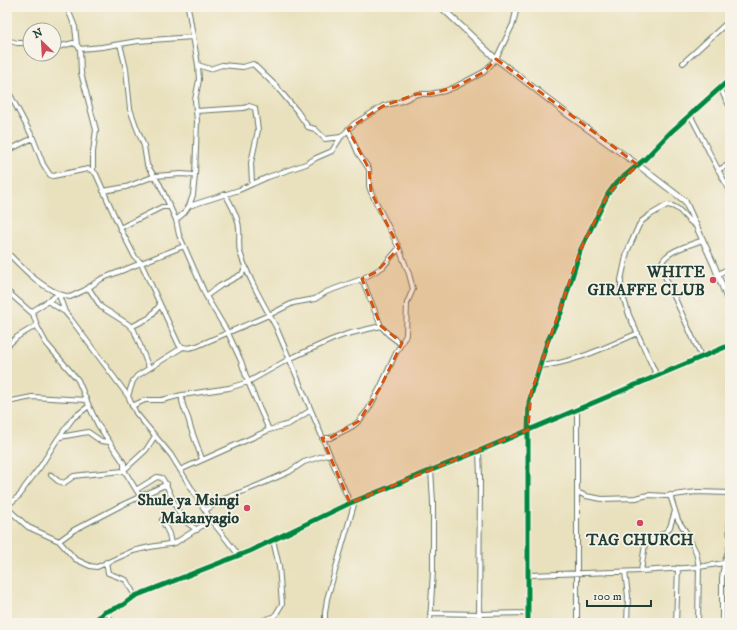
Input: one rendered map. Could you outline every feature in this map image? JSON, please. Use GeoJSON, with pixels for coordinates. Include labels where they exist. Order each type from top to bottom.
{"type":"FeatureCollection","features":[{"type":"Feature","properties":{"kind":"street"},"geometry":{"type":"LineString","coordinates":[[67,7],[75,27],[81,73],[96,130],[93,152],[93,171]]}},
{"type":"Feature","properties":{"kind":"street"},"geometry":{"type":"LineString","coordinates":[[176,220],[189,206],[193,196],[195,175],[198,65],[188,7]]}},
{"type":"Feature","properties":{"kind":"street"},"geometry":{"type":"LineString","coordinates":[[441,7],[496,58],[571,117],[638,164],[685,201],[719,274],[730,306]]}},
{"type":"Feature","properties":{"kind":"street"},"geometry":{"type":"LineString","coordinates":[[189,206],[306,164],[316,158],[332,152],[348,129],[383,106],[417,94],[430,94],[455,87],[484,72],[496,58],[513,24],[517,7]]}},
{"type":"Feature","properties":{"kind":"street"},"geometry":{"type":"LineString","coordinates":[[683,63],[730,20]]}},
{"type":"Feature","properties":{"kind":"street"},"geometry":{"type":"LineString","coordinates":[[62,46],[73,43],[78,47],[193,37]]}},
{"type":"Feature","properties":{"kind":"street"},"geometry":{"type":"LineString","coordinates":[[7,40],[22,43]]}},
{"type":"Feature","properties":{"kind":"street"},"geometry":{"type":"LineString","coordinates":[[120,44],[126,69],[130,109],[144,146],[147,166],[160,184],[176,220],[179,235],[206,296],[228,333],[269,430]]}},
{"type":"Feature","properties":{"kind":"street"},"geometry":{"type":"LineString","coordinates":[[198,65],[210,69],[222,65],[243,67],[254,64],[276,86],[308,127],[315,129],[325,139],[341,137]]}},
{"type":"Feature","properties":{"kind":"street"},"geometry":{"type":"LineString","coordinates":[[528,623],[529,402],[547,342],[560,313],[580,251],[608,194],[616,183],[645,159],[671,132],[730,78]]}},
{"type":"Feature","properties":{"kind":"street"},"geometry":{"type":"LineString","coordinates":[[720,88],[730,107]]}},
{"type":"Feature","properties":{"kind":"street"},"geometry":{"type":"LineString","coordinates":[[7,89],[33,138],[43,164],[51,176],[88,169],[96,174],[102,191],[120,228],[137,260],[141,263],[179,345],[182,347],[187,348],[197,346],[293,303],[315,299],[326,292],[362,279],[383,267],[399,248]]}},
{"type":"Feature","properties":{"kind":"street"},"geometry":{"type":"LineString","coordinates":[[196,111],[244,108],[249,106],[255,108],[258,130],[251,163],[252,184]]}},
{"type":"Feature","properties":{"kind":"street"},"geometry":{"type":"LineString","coordinates":[[690,115],[730,191]]}},
{"type":"Feature","properties":{"kind":"street"},"geometry":{"type":"LineString","coordinates":[[322,438],[330,438],[353,426],[368,410],[406,335],[407,303],[413,289],[399,248],[369,186],[369,169],[358,154],[348,129]]}},
{"type":"Feature","properties":{"kind":"street"},"geometry":{"type":"LineString","coordinates":[[7,150],[33,138]]}},
{"type":"Feature","properties":{"kind":"street"},"geometry":{"type":"LineString","coordinates":[[718,170],[730,164]]}},
{"type":"Feature","properties":{"kind":"street"},"geometry":{"type":"LineString","coordinates":[[102,191],[126,187],[155,176],[181,174],[195,175]]}},
{"type":"Feature","properties":{"kind":"street"},"geometry":{"type":"LineString","coordinates":[[225,194],[234,211],[239,227],[239,248],[246,267],[276,327],[350,503]]}},
{"type":"Feature","properties":{"kind":"street"},"geometry":{"type":"LineString","coordinates":[[657,376],[629,315],[621,290],[627,252],[642,221],[668,205],[677,208],[689,222],[697,226]]}},
{"type":"Feature","properties":{"kind":"street"},"geometry":{"type":"LineString","coordinates":[[120,228],[162,207],[170,207]]}},
{"type":"Feature","properties":{"kind":"street"},"geometry":{"type":"LineString","coordinates":[[701,356],[663,272],[662,265],[669,254],[703,240]]}},
{"type":"Feature","properties":{"kind":"street"},"geometry":{"type":"LineString","coordinates":[[7,252],[19,265],[43,285],[59,295],[73,297],[101,279],[130,269],[141,263],[184,246]]}},
{"type":"Feature","properties":{"kind":"street"},"geometry":{"type":"LineString","coordinates":[[206,296],[220,286],[242,274],[246,267]]}},
{"type":"Feature","properties":{"kind":"street"},"geometry":{"type":"LineString","coordinates":[[719,274],[730,268]]}},
{"type":"Feature","properties":{"kind":"street"},"geometry":{"type":"LineString","coordinates":[[362,279],[381,326],[388,334],[401,344]]}},
{"type":"Feature","properties":{"kind":"street"},"geometry":{"type":"LineString","coordinates":[[88,287],[101,307],[131,327],[139,341],[149,368]]}},
{"type":"Feature","properties":{"kind":"street"},"geometry":{"type":"LineString","coordinates":[[7,292],[31,312],[51,350],[78,380],[98,425],[124,463],[124,470],[140,496]]}},
{"type":"Feature","properties":{"kind":"street"},"geometry":{"type":"LineString","coordinates":[[31,312],[59,295]]}},
{"type":"Feature","properties":{"kind":"street"},"geometry":{"type":"LineString","coordinates":[[59,295],[65,312],[128,396],[132,406],[145,426],[171,456],[211,520],[238,553]]}},
{"type":"Feature","properties":{"kind":"street"},"geometry":{"type":"LineString","coordinates":[[49,302],[65,312]]}},
{"type":"Feature","properties":{"kind":"street"},"geometry":{"type":"LineString","coordinates":[[131,327],[142,322],[156,312],[160,305]]}},
{"type":"Feature","properties":{"kind":"street"},"geometry":{"type":"LineString","coordinates":[[156,312],[165,316]]}},
{"type":"Feature","properties":{"kind":"street"},"geometry":{"type":"LineString","coordinates":[[7,346],[17,337],[37,325]]}},
{"type":"Feature","properties":{"kind":"street"},"geometry":{"type":"LineString","coordinates":[[132,406],[145,400],[162,400],[182,395],[229,388],[248,382],[289,359],[347,334],[381,326]]}},
{"type":"Feature","properties":{"kind":"street"},"geometry":{"type":"LineString","coordinates":[[539,366],[555,365],[574,360],[638,333]]}},
{"type":"Feature","properties":{"kind":"street"},"geometry":{"type":"LineString","coordinates":[[92,623],[108,611],[123,605],[135,596],[211,567],[273,540],[350,503],[730,345]]}},
{"type":"Feature","properties":{"kind":"street"},"geometry":{"type":"LineString","coordinates":[[128,396],[133,381],[137,376],[182,347]]}},
{"type":"Feature","properties":{"kind":"street"},"geometry":{"type":"LineString","coordinates":[[182,395],[182,403],[202,460]]}},
{"type":"Feature","properties":{"kind":"street"},"geometry":{"type":"LineString","coordinates":[[7,402],[32,397],[87,400]]}},
{"type":"Feature","properties":{"kind":"street"},"geometry":{"type":"LineString","coordinates":[[89,406],[74,418],[20,495],[7,507],[28,527],[59,541],[71,556],[90,566],[97,567],[133,552],[150,547],[171,544],[197,530],[211,520]]}},
{"type":"Feature","properties":{"kind":"street"},"geometry":{"type":"LineString","coordinates":[[577,409],[577,623]]}},
{"type":"Feature","properties":{"kind":"street"},"geometry":{"type":"LineString","coordinates":[[180,470],[269,430],[289,424],[311,410]]}},
{"type":"Feature","properties":{"kind":"street"},"geometry":{"type":"LineString","coordinates":[[60,437],[88,432],[101,441],[109,442]]}},
{"type":"Feature","properties":{"kind":"street"},"geometry":{"type":"LineString","coordinates":[[51,475],[58,481],[64,483],[78,476],[118,472],[124,470],[146,450],[155,436]]}},
{"type":"Feature","properties":{"kind":"street"},"geometry":{"type":"LineString","coordinates":[[479,450],[480,623]]}},
{"type":"Feature","properties":{"kind":"street"},"geometry":{"type":"LineString","coordinates":[[206,510],[219,501],[289,472],[304,462],[329,454]]}},
{"type":"Feature","properties":{"kind":"street"},"geometry":{"type":"LineString","coordinates":[[430,623],[433,570],[433,502],[431,470]]}},
{"type":"Feature","properties":{"kind":"street"},"geometry":{"type":"LineString","coordinates":[[136,490],[157,477],[162,478],[167,484],[184,520],[197,530]]}},
{"type":"Feature","properties":{"kind":"street"},"geometry":{"type":"LineString","coordinates":[[59,541],[74,530],[140,496],[167,484]]}},
{"type":"Feature","properties":{"kind":"street"},"geometry":{"type":"LineString","coordinates":[[577,492],[586,496],[602,499],[636,498],[648,495],[670,496],[680,493],[696,492],[730,493]]}},
{"type":"Feature","properties":{"kind":"street"},"geometry":{"type":"LineString","coordinates":[[670,496],[680,524],[696,550],[699,567],[698,623]]}},
{"type":"Feature","properties":{"kind":"street"},"geometry":{"type":"LineString","coordinates":[[325,623],[327,599],[355,501]]}},
{"type":"Feature","properties":{"kind":"street"},"geometry":{"type":"LineString","coordinates":[[730,509],[730,534]]}},
{"type":"Feature","properties":{"kind":"street"},"geometry":{"type":"LineString","coordinates":[[641,571],[645,544],[667,531],[670,527],[675,511]]}},
{"type":"Feature","properties":{"kind":"street"},"geometry":{"type":"LineString","coordinates":[[162,520],[169,534],[171,544]]}},
{"type":"Feature","properties":{"kind":"street"},"geometry":{"type":"LineString","coordinates":[[255,623],[276,614],[282,604],[279,566],[273,540]]}},
{"type":"Feature","properties":{"kind":"street"},"geometry":{"type":"LineString","coordinates":[[722,623],[721,596],[724,564],[730,545]]}},
{"type":"Feature","properties":{"kind":"street"},"geometry":{"type":"LineString","coordinates":[[106,562],[108,573],[126,580],[135,596]]}},
{"type":"Feature","properties":{"kind":"street"},"geometry":{"type":"LineString","coordinates":[[529,575],[641,571],[699,567],[730,562]]}},
{"type":"Feature","properties":{"kind":"street"},"geometry":{"type":"LineString","coordinates":[[676,623],[678,568]]}},
{"type":"Feature","properties":{"kind":"street"},"geometry":{"type":"LineString","coordinates":[[625,572],[628,596],[627,623]]}},
{"type":"Feature","properties":{"kind":"street"},"geometry":{"type":"LineString","coordinates":[[108,611],[112,623]]}},
{"type":"Feature","properties":{"kind":"street"},"geometry":{"type":"LineString","coordinates":[[430,612],[479,614],[528,613]]}},
{"type":"Feature","properties":{"kind":"highlighted area"},"geometry":{"type":"Polygon","coordinates":[[[496,59],[638,165],[608,194],[580,251],[531,393],[528,430],[350,503],[322,438],[330,438],[359,421],[380,388],[402,343],[381,326],[362,279],[376,272],[399,248],[371,192],[369,169],[348,129],[383,106],[417,94],[430,94],[455,87],[484,72],[496,59]]]}},
{"type":"Feature","properties":{"kind":"cycle path"},"geometry":{"type":"LineString","coordinates":[[528,623],[529,402],[547,342],[561,313],[580,251],[608,194],[616,183],[645,159],[671,132],[730,79]]}},
{"type":"Feature","properties":{"kind":"cycle path"},"geometry":{"type":"LineString","coordinates":[[92,623],[105,612],[123,605],[135,596],[250,551],[350,503],[479,451],[730,345]]}},
{"type":"Feature","properties":{"kind":"place","name":"WHITE GIRAFFE CLUB"},"geometry":{"type":"Point","coordinates":[713,280]}},
{"type":"Feature","properties":{"kind":"place","name":"Shule ya Msingi Makanyagio"},"geometry":{"type":"Point","coordinates":[247,508]}},
{"type":"Feature","properties":{"kind":"place","name":"TAG CHURCH"},"geometry":{"type":"Point","coordinates":[640,523]}}]}
